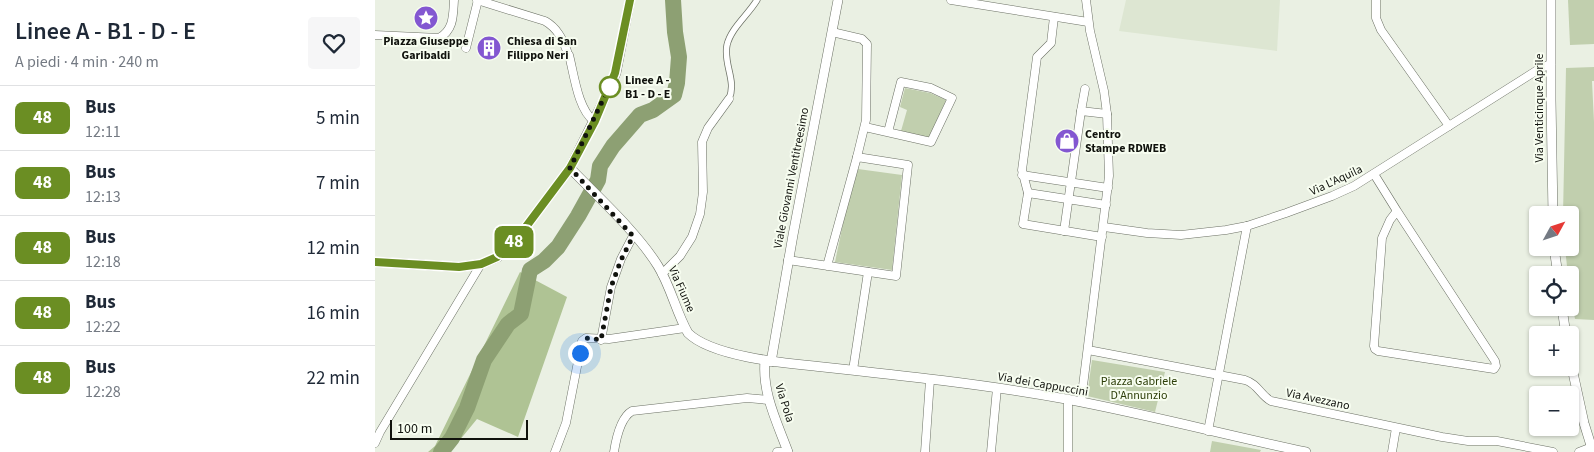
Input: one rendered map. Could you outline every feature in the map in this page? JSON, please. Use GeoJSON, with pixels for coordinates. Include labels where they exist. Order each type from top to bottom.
{"type":"FeatureCollection","features":[{"type":"Feature","properties":{"kind":"street"},"geometry":{"type":"LineString","coordinates":[[375,35],[439,38],[447,33],[451,27],[454,0]]}},
{"type":"Feature","properties":{"kind":"street"},"geometry":{"type":"LineString","coordinates":[[466,48],[478,0],[545,21],[558,32],[568,53],[582,105],[589,117],[595,121]]}},
{"type":"Feature","properties":{"kind":"street"},"geometry":{"type":"LineString","coordinates":[[375,262],[459,267],[481,264],[497,257],[519,236],[570,168],[595,121],[615,73],[630,0]]}},
{"type":"Feature","properties":{"kind":"street"},"geometry":{"type":"LineString","coordinates":[[662,274],[681,256],[692,237],[700,214],[703,192],[702,142],[708,128],[729,99],[732,81],[727,60],[727,43],[730,35],[757,0]]}},
{"type":"Feature","properties":{"kind":"street","name":"Viale Giovanni Ventitreesimo"},"geometry":{"type":"LineString","coordinates":[[768,361],[838,0]]}},
{"type":"Feature","properties":{"kind":"street"},"geometry":{"type":"LineString","coordinates":[[951,0],[1088,22]]}},
{"type":"Feature","properties":{"kind":"street"},"geometry":{"type":"LineString","coordinates":[[1081,402],[1104,227],[1109,164],[1104,91],[1088,22],[1087,0]]}},
{"type":"Feature","properties":{"kind":"street"},"geometry":{"type":"LineString","coordinates":[[1376,0],[1376,18],[1381,30],[1449,126]]}},
{"type":"Feature","properties":{"kind":"street","name":"Via Venticinque Aprile"},"geometry":{"type":"LineString","coordinates":[[1551,0],[1553,206]]}},
{"type":"Feature","properties":{"kind":"street"},"geometry":{"type":"LineString","coordinates":[[1054,16],[1051,44],[1037,57],[1022,175],[1028,193],[1023,224],[1102,237]]}},
{"type":"Feature","properties":{"kind":"street"},"geometry":{"type":"LineString","coordinates":[[827,266],[865,127],[866,43],[862,39],[832,32]]}},
{"type":"Feature","properties":{"kind":"street","name":"Via L'Aquila"},"geometry":{"type":"LineString","coordinates":[[1104,227],[1147,233],[1181,235],[1208,233],[1247,226],[1332,196],[1374,174],[1539,69],[1551,64]]}},
{"type":"Feature","properties":{"kind":"street"},"geometry":{"type":"LineString","coordinates":[[865,127],[931,142],[952,98],[931,88],[901,82],[888,132]]}},
{"type":"Feature","properties":{"kind":"street"},"geometry":{"type":"LineString","coordinates":[[1065,231],[1085,89]]}},
{"type":"Feature","properties":{"kind":"street"},"geometry":{"type":"LineString","coordinates":[[1081,111],[1107,114]]}},
{"type":"Feature","properties":{"kind":"street"},"geometry":{"type":"LineString","coordinates":[[788,260],[896,276],[908,165],[857,156]]}},
{"type":"Feature","properties":{"kind":"street","name":"Via Fiume"},"geometry":{"type":"LineString","coordinates":[[570,168],[617,217],[653,259],[662,274],[685,328],[691,337],[700,342],[737,354],[768,361]]}},
{"type":"Feature","properties":{"kind":"street"},"geometry":{"type":"LineString","coordinates":[[1374,174],[1495,361],[1495,368],[1491,369],[1375,349],[1382,238],[1397,212]]}},
{"type":"Feature","properties":{"kind":"street"},"geometry":{"type":"LineString","coordinates":[[1022,175],[1108,188]]}},
{"type":"Feature","properties":{"kind":"street"},"geometry":{"type":"LineString","coordinates":[[1028,193],[1106,205]]}},
{"type":"Feature","properties":{"kind":"street"},"geometry":{"type":"LineString","coordinates":[[1209,431],[1247,226]]}},
{"type":"Feature","properties":{"kind":"street"},"geometry":{"type":"LineString","coordinates":[[601,340],[611,287],[621,260],[633,236]]}},
{"type":"Feature","properties":{"kind":"street"},"geometry":{"type":"LineString","coordinates":[[375,443],[481,264]]}},
{"type":"Feature","properties":{"kind":"street"},"geometry":{"type":"LineString","coordinates":[[853,370],[868,272]]}},
{"type":"Feature","properties":{"kind":"street"},"geometry":{"type":"LineString","coordinates":[[555,452],[566,423],[583,341],[586,338],[601,340],[685,328]]}},
{"type":"Feature","properties":{"kind":"street","name":"Via Avezzano"},"geometry":{"type":"LineString","coordinates":[[1087,350],[1252,382],[1271,401],[1460,440],[1497,441],[1553,452]]}},
{"type":"Feature","properties":{"kind":"street","name":"Via dei Cappuccini"},"geometry":{"type":"LineString","coordinates":[[768,361],[997,388],[1081,402],[1306,452]]}},
{"type":"Feature","properties":{"kind":"street","name":"Via Pola"},"geometry":{"type":"LineString","coordinates":[[768,361],[765,380],[769,400],[788,452]]}},
{"type":"Feature","properties":{"kind":"street"},"geometry":{"type":"LineString","coordinates":[[1573,376],[1592,450],[1579,452]]}},
{"type":"Feature","properties":{"kind":"street"},"geometry":{"type":"LineString","coordinates":[[925,452],[930,380]]}},
{"type":"Feature","properties":{"kind":"street"},"geometry":{"type":"LineString","coordinates":[[991,452],[997,388]]}},
{"type":"Feature","properties":{"kind":"street"},"geometry":{"type":"LineString","coordinates":[[614,452],[623,420],[632,411],[747,398],[769,400]]}},
{"type":"Feature","properties":{"kind":"street"},"geometry":{"type":"LineString","coordinates":[[1068,400],[1068,452]]}},
{"type":"Feature","properties":{"kind":"street"},"geometry":{"type":"LineString","coordinates":[[1391,452],[1396,428]]}},
{"type":"Feature","properties":{"kind":"street"},"geometry":{"type":"LineString","coordinates":[[777,452],[788,452]]}},
{"type":"Feature","properties":{"kind":"shaded area"},"geometry":{"type":"Polygon","coordinates":[[[1126,0],[1280,0],[1277,51],[1119,31],[1126,0]]]}},
{"type":"Feature","properties":{"kind":"green space"},"geometry":{"type":"Polygon","coordinates":[[[1568,0],[1594,0],[1594,44],[1570,45],[1568,0]]]}},
{"type":"Feature","properties":{"kind":"green space"},"geometry":{"type":"Polygon","coordinates":[[[1594,67],[1594,81],[1592,81],[1594,122],[1594,320],[1575,319],[1574,316],[1579,316],[1579,266],[1567,266],[1566,256],[1579,256],[1579,206],[1563,206],[1566,68],[1594,67]]]}},
{"type":"Feature","properties":{"kind":"green space"},"geometry":{"type":"Polygon","coordinates":[[[905,88],[930,93],[946,100],[929,138],[901,131],[907,110],[900,107],[905,88]]]}},
{"type":"Feature","properties":{"kind":"green space"},"geometry":{"type":"Polygon","coordinates":[[[858,169],[902,175],[892,270],[835,262],[844,219],[858,169]]]}},
{"type":"Feature","properties":{"kind":"green space"},"geometry":{"type":"Polygon","coordinates":[[[520,272],[567,297],[518,437],[477,419],[450,452],[428,452],[435,446],[520,272]]]}},
{"type":"Feature","properties":{"kind":"green space","name":"Piazza Gabriele D'Annunzio"},"geometry":{"type":"Polygon","coordinates":[[[1092,360],[1165,372],[1155,412],[1087,396],[1092,360]]]}},
{"type":"Feature","properties":{"kind":"green space"},"geometry":{"type":"Polygon","coordinates":[[[1212,441],[1261,450],[1260,452],[1210,452],[1212,441]]]}},
{"type":"Feature","properties":{"kind":"waterway"},"geometry":{"type":"LineString","coordinates":[[441,452],[452,438],[467,408],[484,360],[508,324],[521,314],[530,270],[544,261],[558,247],[598,180],[600,166],[613,146],[640,115],[653,110],[674,95],[679,57],[673,0]]}},
{"type":"Feature","properties":{"kind":"bus line","name":"48"},"geometry":{"type":"LineString","coordinates":[[375,262],[471,266],[491,261],[509,247],[547,202],[579,153],[615,73],[630,0]]}},
{"type":"Feature","properties":{"kind":"place","name":"Piazza Giuseppe Garibaldi"},"geometry":{"type":"Point","coordinates":[426,18]}},
{"type":"Feature","properties":{"kind":"place","name":"Chiesa di San Filippo Neri"},"geometry":{"type":"Point","coordinates":[489,48]}},
{"type":"Feature","properties":{"kind":"place","name":"Linee A - B1 - D - E"},"geometry":{"type":"Point","coordinates":[610,87]}},
{"type":"Feature","properties":{"kind":"place","name":"Centro Stampe RDWEB"},"geometry":{"type":"Point","coordinates":[1067,141]}},
{"type":"Feature","properties":{"kind":"route"},"geometry":{"type":"LineString","coordinates":[[580,353],[583,341],[586,338],[601,340],[613,279],[633,236],[570,168],[595,121],[611,83],[610,87]]}}]}
